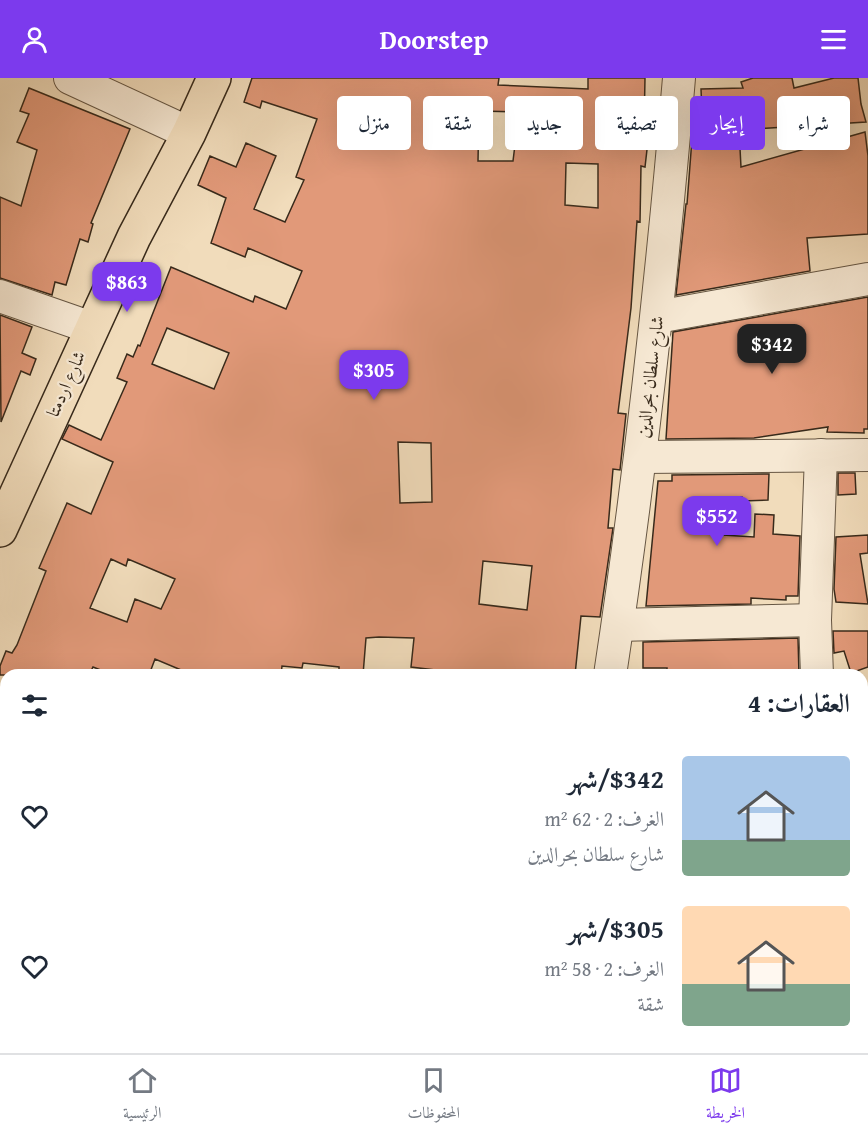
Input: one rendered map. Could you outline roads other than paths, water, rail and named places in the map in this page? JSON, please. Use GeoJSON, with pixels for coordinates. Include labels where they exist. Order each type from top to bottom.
{"type":"FeatureCollection","features":[{"type":"Feature","properties":{"kind":"main road","name":"شارع اردمتا"},"geometry":{"type":"LineString","coordinates":[[0,530],[134,237],[189,133],[214,78]]}},
{"type":"Feature","properties":{"kind":"street"},"geometry":{"type":"LineString","coordinates":[[70,78],[189,133]]}},
{"type":"Feature","properties":{"kind":"street","name":"شارع سلطان بحرالدين"},"geometry":{"type":"LineString","coordinates":[[611,669],[641,457],[657,318],[679,78]]}},
{"type":"Feature","properties":{"kind":"street"},"geometry":{"type":"LineString","coordinates":[[657,318],[868,279]]}},
{"type":"Feature","properties":{"kind":"street"},"geometry":{"type":"LineString","coordinates":[[0,296],[92,328]]}},
{"type":"Feature","properties":{"kind":"street"},"geometry":{"type":"LineString","coordinates":[[817,669],[815,620],[820,455]]}},
{"type":"Feature","properties":{"kind":"street"},"geometry":{"type":"LineString","coordinates":[[641,457],[868,455]]}},
{"type":"Feature","properties":{"kind":"street"},"geometry":{"type":"LineString","coordinates":[[618,625],[815,620]]}}]}
